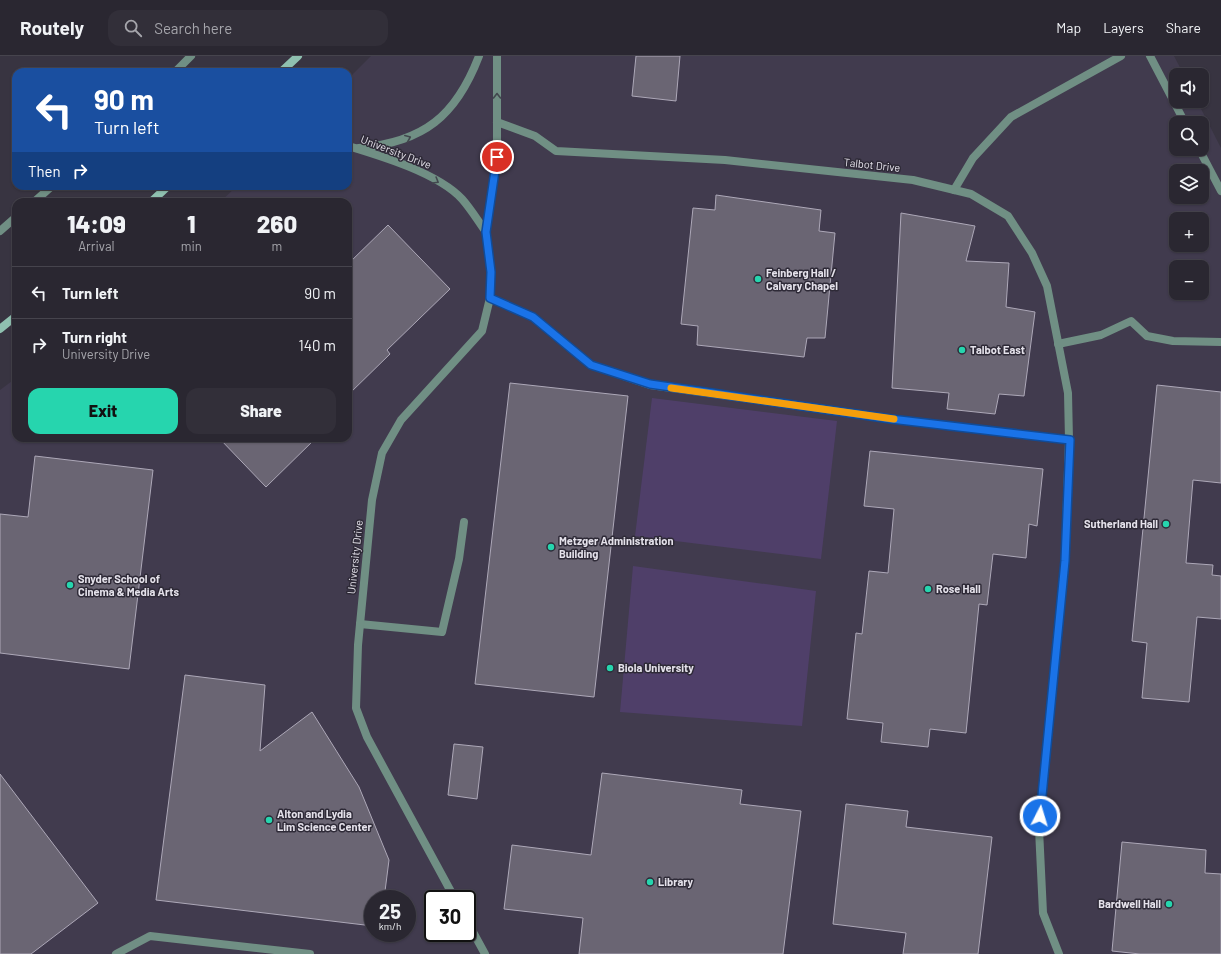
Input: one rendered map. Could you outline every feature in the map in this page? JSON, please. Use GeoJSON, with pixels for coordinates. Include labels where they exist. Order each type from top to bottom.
{"type":"FeatureCollection","features":[{"type":"Feature","properties":{"kind":"street"},"geometry":{"type":"LineString","coordinates":[[179,68],[191,56]]}},
{"type":"Feature","properties":{"kind":"street"},"geometry":{"type":"LineString","coordinates":[[286,68],[298,56]]}},
{"type":"Feature","properties":{"kind":"street"},"geometry":{"type":"LineString","coordinates":[[352,147],[384,146],[403,140],[425,130],[443,117],[459,96],[479,56]]}},
{"type":"Feature","properties":{"kind":"street","name":"University Drive"},"geometry":{"type":"LineString","coordinates":[[450,890],[366,737],[356,708],[360,624],[372,500],[382,453],[401,420],[482,332],[490,298],[491,272],[486,232],[497,157],[498,56]]}},
{"type":"Feature","properties":{"kind":"street"},"geometry":{"type":"LineString","coordinates":[[954,190],[973,158],[1011,117],[1121,56]]}},
{"type":"Feature","properties":{"kind":"street"},"geometry":{"type":"LineString","coordinates":[[1150,56],[1181,116]]}},
{"type":"Feature","properties":{"kind":"street","name":"Talbot Drive"},"geometry":{"type":"LineString","coordinates":[[497,122],[535,136],[556,151],[725,160],[913,180],[971,194],[1008,216],[1032,253],[1047,286],[1068,393],[1070,440],[1065,561],[1039,829],[1043,913],[1059,954]]}},
{"type":"Feature","properties":{"kind":"street","name":"University Drive"},"geometry":{"type":"LineString","coordinates":[[352,147],[410,167],[437,180],[461,198],[486,232]]}},
{"type":"Feature","properties":{"kind":"street"},"geometry":{"type":"LineString","coordinates":[[1203,156],[1221,191]]}},
{"type":"Feature","properties":{"kind":"street"},"geometry":{"type":"LineString","coordinates":[[38,198],[48,190]]}},
{"type":"Feature","properties":{"kind":"street"},"geometry":{"type":"LineString","coordinates":[[155,198],[164,190]]}},
{"type":"Feature","properties":{"kind":"street"},"geometry":{"type":"LineString","coordinates":[[0,231],[12,220]]}},
{"type":"Feature","properties":{"kind":"street"},"geometry":{"type":"LineString","coordinates":[[490,298],[533,317],[591,365],[650,384],[891,419],[1070,440]]}},
{"type":"Feature","properties":{"kind":"street"},"geometry":{"type":"LineString","coordinates":[[0,329],[12,319]]}},
{"type":"Feature","properties":{"kind":"street"},"geometry":{"type":"LineString","coordinates":[[1058,344],[1101,334],[1131,321],[1147,336],[1173,341],[1221,342]]}},
{"type":"Feature","properties":{"kind":"street"},"geometry":{"type":"LineString","coordinates":[[360,624],[442,632],[459,559],[464,522]]}},
{"type":"Feature","properties":{"kind":"street"},"geometry":{"type":"LineString","coordinates":[[116,954],[150,936],[310,954]]}},
{"type":"Feature","properties":{"kind":"street"},"geometry":{"type":"LineString","coordinates":[[476,938],[485,954]]}},
{"type":"Feature","properties":{"kind":"shaded area","name":"Biola University"},"geometry":{"type":"Polygon","coordinates":[[[371,56],[1174,56],[1180,68],[1169,68],[1169,108],[1201,108],[1205,116],[1169,116],[1169,156],[1209,156],[1209,124],[1221,148],[1221,954],[0,954],[0,390],[12,381],[12,442],[352,442],[352,198],[224,198],[233,190],[352,190],[352,75],[371,56]]]}},
{"type":"Feature","properties":{"kind":"shaded area"},"geometry":{"type":"Polygon","coordinates":[[[652,398],[837,421],[821,559],[635,536],[652,398]]]}},
{"type":"Feature","properties":{"kind":"shaded area"},"geometry":{"type":"Polygon","coordinates":[[[633,566],[816,591],[802,726],[620,712],[633,566]]]}},
{"type":"Feature","properties":{"kind":"building"},"geometry":{"type":"Polygon","coordinates":[[[636,56],[680,56],[676,101],[632,96],[636,56]]]}},
{"type":"Feature","properties":{"kind":"building","name":"Feinberg Hall / Calvary Chapel"},"geometry":{"type":"Polygon","coordinates":[[[716,195],[821,210],[819,231],[835,233],[825,338],[807,338],[804,357],[697,345],[698,326],[681,324],[693,208],[715,210],[716,195]]]}},
{"type":"Feature","properties":{"kind":"building","name":"Talbot East"},"geometry":{"type":"Polygon","coordinates":[[[901,213],[975,226],[966,261],[1009,263],[1006,307],[1035,312],[1024,396],[999,394],[995,414],[947,409],[949,393],[892,388],[901,213]]]}},
{"type":"Feature","properties":{"kind":"building"},"geometry":{"type":"Polygon","coordinates":[[[388,225],[450,289],[387,350],[390,354],[352,391],[352,260],[388,225]]]}},
{"type":"Feature","properties":{"kind":"building","name":"Metzger Administration Building"},"geometry":{"type":"Polygon","coordinates":[[[510,383],[628,396],[594,697],[475,684],[510,383]]]}},
{"type":"Feature","properties":{"kind":"building","name":"Sutherland Hall"},"geometry":{"type":"Polygon","coordinates":[[[1157,385],[1221,392],[1221,483],[1193,480],[1186,563],[1213,565],[1212,575],[1221,576],[1221,619],[1197,617],[1189,702],[1142,698],[1147,643],[1132,641],[1157,385]]]}},
{"type":"Feature","properties":{"kind":"building"},"geometry":{"type":"Polygon","coordinates":[[[223,442],[312,442],[266,487],[223,442]]]}},
{"type":"Feature","properties":{"kind":"building","name":"Rose Hall"},"geometry":{"type":"Polygon","coordinates":[[[870,451],[1043,469],[1037,526],[1029,524],[1026,558],[993,554],[987,605],[979,604],[966,733],[930,729],[928,747],[881,742],[883,723],[847,719],[856,633],[862,634],[869,571],[888,573],[894,509],[864,506],[870,451]]]}},
{"type":"Feature","properties":{"kind":"building","name":"Snyder School of Cinema & Media Arts"},"geometry":{"type":"Polygon","coordinates":[[[35,456],[153,470],[129,669],[0,653],[0,514],[28,517],[35,456]]]}},
{"type":"Feature","properties":{"kind":"building","name":"Alton and Lydia Lim Science Center"},"geometry":{"type":"Polygon","coordinates":[[[185,675],[265,685],[260,751],[312,712],[359,787],[389,860],[385,890],[364,890],[364,925],[156,900],[185,675]]]}},
{"type":"Feature","properties":{"kind":"building"},"geometry":{"type":"Polygon","coordinates":[[[454,744],[483,747],[477,799],[448,795],[454,744]]]}},
{"type":"Feature","properties":{"kind":"building","name":"Library"},"geometry":{"type":"Polygon","coordinates":[[[602,773],[742,790],[740,804],[801,811],[783,954],[579,954],[583,918],[504,909],[512,845],[591,855],[602,773]]]}},
{"type":"Feature","properties":{"kind":"building"},"geometry":{"type":"Polygon","coordinates":[[[0,774],[98,903],[31,954],[0,954],[0,774]]]}},
{"type":"Feature","properties":{"kind":"building"},"geometry":{"type":"Polygon","coordinates":[[[846,804],[908,811],[906,827],[992,837],[978,954],[903,954],[906,933],[833,924],[846,804]]]}},
{"type":"Feature","properties":{"kind":"building","name":"Bardwell Hall"},"geometry":{"type":"Polygon","coordinates":[[[1122,842],[1206,850],[1205,873],[1221,874],[1221,954],[1140,954],[1112,951],[1122,842]]]}},
{"type":"Feature","properties":{"kind":"slow traffic"},"geometry":{"type":"LineString","coordinates":[[671,388],[894,419]]}},
{"type":"Feature","properties":{"kind":"place","name":"Feinberg Hall / Calvary Chapel"},"geometry":{"type":"Point","coordinates":[758,279]}},
{"type":"Feature","properties":{"kind":"place","name":"Talbot East"},"geometry":{"type":"Point","coordinates":[962,350]}},
{"type":"Feature","properties":{"kind":"place","name":"Sutherland Hall"},"geometry":{"type":"Point","coordinates":[1166,524]}},
{"type":"Feature","properties":{"kind":"place","name":"Metzger Administration Building"},"geometry":{"type":"Point","coordinates":[551,547]}},
{"type":"Feature","properties":{"kind":"place","name":"Snyder School of Cinema & Media Arts"},"geometry":{"type":"Point","coordinates":[70,585]}},
{"type":"Feature","properties":{"kind":"place","name":"Rose Hall"},"geometry":{"type":"Point","coordinates":[928,589]}},
{"type":"Feature","properties":{"kind":"place","name":"Biola University"},"geometry":{"type":"Point","coordinates":[610,668]}},
{"type":"Feature","properties":{"kind":"place","name":"Alton and Lydia Lim Science Center"},"geometry":{"type":"Point","coordinates":[269,820]}},
{"type":"Feature","properties":{"kind":"place","name":"Library"},"geometry":{"type":"Point","coordinates":[650,882]}},
{"type":"Feature","properties":{"kind":"place","name":"Bardwell Hall"},"geometry":{"type":"Point","coordinates":[1169,904]}},
{"type":"Feature","properties":{"kind":"route"},"geometry":{"type":"LineString","coordinates":[[497,157],[486,232],[491,272],[490,298],[533,317],[591,365],[650,384],[891,419],[1070,440],[1065,561],[1045,748],[1040,816]]}}]}
